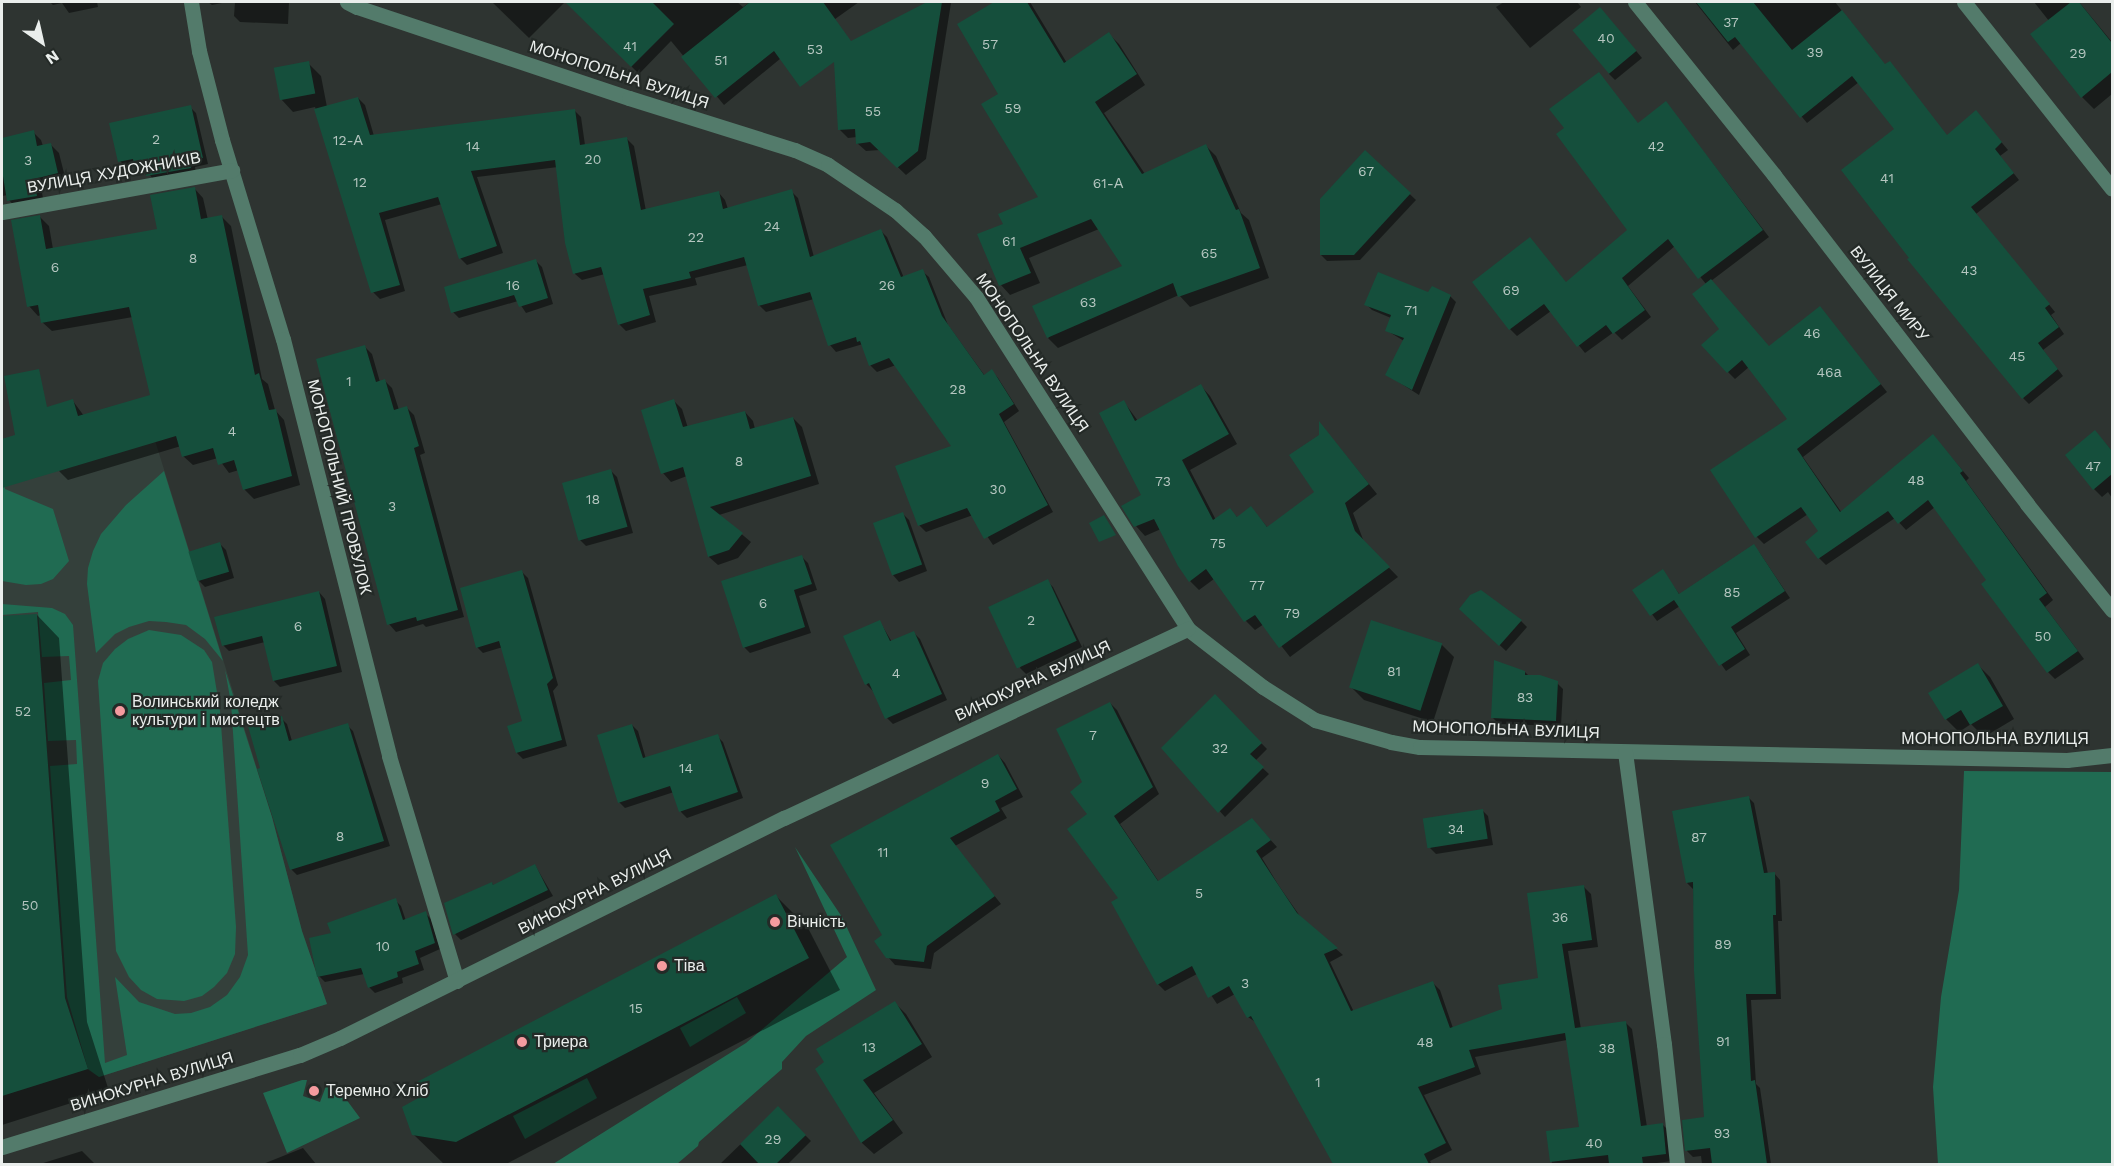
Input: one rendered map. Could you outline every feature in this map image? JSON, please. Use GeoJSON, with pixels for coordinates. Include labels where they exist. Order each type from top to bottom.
{"type":"FeatureCollection","features":[{"type":"Feature","properties":{"kind":"street","name":"МОНОПОЛЬНИЙ ПРОВУЛОК"},"geometry":{"type":"LineString","coordinates":[[191,2],[199,51],[283,339],[389,756],[457,981]]}},
{"type":"Feature","properties":{"kind":"street","name":"МОНОПОЛЬНА ВУЛИЦЯ"},"geometry":{"type":"LineString","coordinates":[[347,2],[357,8],[550,72],[795,150],[828,165],[895,210],[924,236],[976,297],[1188,629],[1263,687],[1315,720],[1391,742],[1420,747],[2067,760],[2112,755]]}},
{"type":"Feature","properties":{"kind":"street","name":"ВУЛИЦЯ МИРУ"},"geometry":{"type":"LineString","coordinates":[[1635,2],[1782,184],[2020,495],[2112,610]]}},
{"type":"Feature","properties":{"kind":"street"},"geometry":{"type":"LineString","coordinates":[[1964,2],[2112,189]]}},
{"type":"Feature","properties":{"kind":"street","name":"ВУЛИЦЯ ХУДОЖНИКІВ"},"geometry":{"type":"LineString","coordinates":[[2,212],[232,170]]}},
{"type":"Feature","properties":{"kind":"street","name":"ВИНОКУРНА ВУЛИЦЯ"},"geometry":{"type":"LineString","coordinates":[[2,1147],[300,1055],[457,981],[784,818],[1188,629]]}},
{"type":"Feature","properties":{"kind":"street"},"geometry":{"type":"LineString","coordinates":[[1625,752],[1664,1044],[1677,1164]]}},
{"type":"Feature","properties":{"kind":"shaded area","name":"Волинський коледж культури і мистецтв"},"geometry":{"type":"Polygon","coordinates":[[[121,404],[144,405],[272,817],[302,931],[327,1004],[99,1077],[87,1069],[2,1096],[2,439],[121,404]]]}},
{"type":"Feature","properties":{"kind":"green space"},"geometry":{"type":"Polygon","coordinates":[[[164,471],[223,661],[205,639],[186,625],[166,622],[149,621],[129,627],[115,634],[96,653],[87,584],[88,568],[93,551],[101,534],[126,505],[164,471]]]}},
{"type":"Feature","properties":{"kind":"green space"},"geometry":{"type":"Polygon","coordinates":[[[2,476],[5,489],[53,509],[69,561],[53,579],[41,584],[26,585],[2,581],[2,476]]]}},
{"type":"Feature","properties":{"kind":"green space"},"geometry":{"type":"Polygon","coordinates":[[[2,604],[52,608],[65,614],[73,625],[105,1063],[127,1055],[115,977],[139,1002],[175,1014],[191,1013],[210,1007],[227,995],[240,977],[248,955],[231,703],[225,670],[272,817],[302,931],[327,1004],[99,1077],[88,1069],[67,997],[50,766],[77,764],[76,740],[48,741],[44,683],[71,680],[69,656],[42,657],[38,612],[2,615],[2,604]]]}},
{"type":"Feature","properties":{"kind":"green space"},"geometry":{"type":"Polygon","coordinates":[[[149,630],[181,635],[204,650],[212,662],[220,711],[236,927],[235,954],[227,973],[214,987],[202,996],[184,1001],[157,999],[141,990],[129,977],[116,951],[98,681],[103,663],[115,649],[128,639],[149,630]]]}},
{"type":"Feature","properties":{"kind":"green space"},"geometry":{"type":"Polygon","coordinates":[[[1964,771],[2112,772],[2112,1164],[1938,1164],[1933,1087],[1941,997],[1959,890],[1964,771]]]}},
{"type":"Feature","properties":{"kind":"green space"},"geometry":{"type":"Polygon","coordinates":[[[795,847],[842,917],[876,990],[806,1036],[782,1062],[782,1069],[677,1164],[553,1164],[746,1043],[847,957],[795,847]]]}},
{"type":"Feature","properties":{"kind":"green space"},"geometry":{"type":"Polygon","coordinates":[[[737,997],[746,1013],[690,1047],[680,1028],[737,997]]]}},
{"type":"Feature","properties":{"kind":"green space"},"geometry":{"type":"Polygon","coordinates":[[[587,1078],[597,1098],[525,1139],[513,1116],[587,1078]]]}},
{"type":"Feature","properties":{"kind":"green space"},"geometry":{"type":"Polygon","coordinates":[[[307,1080],[303,1096],[320,1102],[326,1086],[346,1099],[360,1118],[287,1153],[263,1093],[307,1080]]]}},
{"type":"Feature","properties":{"kind":"building"},"geometry":{"type":"Polygon","coordinates":[[[565,2],[652,2],[674,24],[631,67],[565,2]]]}},
{"type":"Feature","properties":{"kind":"building"},"geometry":{"type":"Polygon","coordinates":[[[750,2],[823,2],[851,41],[927,2],[942,2],[918,151],[897,168],[870,142],[856,144],[855,129],[838,130],[834,62],[800,87],[774,51],[715,98],[681,57],[750,2]]]}},
{"type":"Feature","properties":{"kind":"building"},"geometry":{"type":"Polygon","coordinates":[[[994,2],[1027,2],[1064,63],[1109,32],[1137,74],[1095,102],[1142,174],[1206,144],[1236,210],[1239,209],[1260,268],[1178,297],[1173,283],[1047,338],[1032,306],[1122,266],[1091,219],[1020,248],[1031,273],[999,286],[977,234],[1003,224],[998,214],[1038,197],[981,104],[998,94],[957,24],[994,2]]]}},
{"type":"Feature","properties":{"kind":"building"},"geometry":{"type":"Polygon","coordinates":[[[1696,2],[1753,2],[1792,50],[1842,10],[1885,64],[1890,61],[1947,135],[1976,110],[2002,142],[1995,149],[2014,173],[1971,207],[2050,304],[2045,308],[2059,327],[2038,343],[2058,369],[2022,399],[1907,259],[1909,258],[1841,170],[1894,129],[1852,76],[1800,118],[1735,37],[1728,42],[1696,2]]]}},
{"type":"Feature","properties":{"kind":"building"},"geometry":{"type":"Polygon","coordinates":[[[2071,2],[2079,2],[2112,43],[2112,72],[2081,98],[2030,34],[2071,2]]]}},
{"type":"Feature","properties":{"kind":"building"},"geometry":{"type":"Polygon","coordinates":[[[1600,7],[1637,51],[1609,74],[1572,30],[1600,7]]]}},
{"type":"Feature","properties":{"kind":"building"},"geometry":{"type":"Polygon","coordinates":[[[309,61],[315,93],[280,100],[274,68],[309,61]]]}},
{"type":"Feature","properties":{"kind":"building"},"geometry":{"type":"Polygon","coordinates":[[[1599,72],[1638,123],[1666,101],[1763,230],[1698,279],[1668,239],[1622,278],[1645,310],[1613,334],[1606,325],[1577,347],[1544,304],[1509,330],[1472,282],[1530,237],[1566,282],[1627,230],[1556,134],[1564,128],[1549,109],[1599,72]]]}},
{"type":"Feature","properties":{"kind":"building"},"geometry":{"type":"Polygon","coordinates":[[[358,97],[370,135],[575,109],[580,145],[627,137],[641,210],[719,191],[723,209],[792,189],[810,257],[881,229],[901,277],[923,269],[942,316],[984,375],[992,369],[1014,404],[999,414],[1048,505],[984,539],[967,508],[918,526],[895,466],[951,446],[889,358],[869,366],[860,341],[857,342],[856,337],[828,346],[810,292],[758,306],[744,257],[689,272],[691,278],[643,289],[650,315],[618,325],[601,267],[573,274],[565,243],[555,160],[471,171],[497,246],[459,259],[438,197],[379,213],[400,285],[371,293],[314,109],[358,97]]]}},
{"type":"Feature","properties":{"kind":"building"},"geometry":{"type":"Polygon","coordinates":[[[191,105],[203,158],[190,161],[191,168],[146,176],[144,163],[134,165],[133,159],[118,162],[109,123],[191,105]]]}},
{"type":"Feature","properties":{"kind":"building"},"geometry":{"type":"Polygon","coordinates":[[[34,130],[37,146],[51,143],[58,173],[34,179],[37,196],[7,201],[2,170],[2,138],[34,130]]]}},
{"type":"Feature","properties":{"kind":"building"},"geometry":{"type":"Polygon","coordinates":[[[1365,150],[1411,193],[1354,255],[1320,255],[1320,199],[1365,150]]]}},
{"type":"Feature","properties":{"kind":"building"},"geometry":{"type":"Polygon","coordinates":[[[195,187],[201,219],[222,215],[255,375],[259,373],[269,410],[276,409],[292,476],[243,490],[234,460],[218,465],[213,448],[182,457],[176,436],[2,488],[2,439],[15,435],[4,376],[39,369],[47,407],[73,399],[78,416],[150,395],[129,307],[41,323],[38,305],[27,307],[11,220],[40,215],[46,249],[157,229],[150,195],[195,187]]]}},
{"type":"Feature","properties":{"kind":"building"},"geometry":{"type":"Polygon","coordinates":[[[536,259],[548,298],[519,307],[514,295],[451,313],[444,287],[536,259]]]}},
{"type":"Feature","properties":{"kind":"building"},"geometry":{"type":"Polygon","coordinates":[[[1378,272],[1428,292],[1432,286],[1451,295],[1412,390],[1385,375],[1404,338],[1385,331],[1391,315],[1364,305],[1378,272]]]}},
{"type":"Feature","properties":{"kind":"building"},"geometry":{"type":"Polygon","coordinates":[[[1711,279],[1769,346],[1820,306],[1881,384],[1797,449],[1840,512],[1933,434],[1963,471],[1960,473],[2047,593],[2039,599],[2078,651],[2047,673],[1981,584],[1986,580],[1928,500],[1898,524],[1888,511],[1818,559],[1805,542],[1818,531],[1801,507],[1755,538],[1710,470],[1787,419],[1742,360],[1727,373],[1701,345],[1719,329],[1692,294],[1711,279]]]}},
{"type":"Feature","properties":{"kind":"building"},"geometry":{"type":"Polygon","coordinates":[[[365,345],[376,382],[385,379],[394,410],[407,406],[419,446],[414,448],[458,610],[417,621],[416,617],[387,625],[316,359],[365,345]]]}},
{"type":"Feature","properties":{"kind":"building"},"geometry":{"type":"Polygon","coordinates":[[[1201,384],[1229,434],[1182,460],[1213,520],[1230,508],[1237,517],[1251,506],[1267,527],[1314,492],[1289,455],[1319,435],[1319,421],[1369,484],[1345,503],[1355,531],[1390,567],[1279,648],[1255,615],[1244,622],[1206,569],[1189,582],[1178,566],[1154,519],[1134,527],[1121,506],[1141,495],[1099,413],[1124,400],[1135,421],[1201,384]]]}},
{"type":"Feature","properties":{"kind":"building"},"geometry":{"type":"Polygon","coordinates":[[[674,399],[683,427],[745,411],[750,429],[793,417],[811,476],[710,507],[743,533],[729,550],[708,557],[683,467],[661,474],[641,410],[674,399]]]}},
{"type":"Feature","properties":{"kind":"building"},"geometry":{"type":"Polygon","coordinates":[[[2095,430],[2112,451],[2112,474],[2093,490],[2065,455],[2095,430]]]}},
{"type":"Feature","properties":{"kind":"building"},"geometry":{"type":"Polygon","coordinates":[[[611,469],[628,527],[579,541],[562,483],[611,469]]]}},
{"type":"Feature","properties":{"kind":"building"},"geometry":{"type":"Polygon","coordinates":[[[903,512],[922,565],[892,576],[873,523],[903,512]]]}},
{"type":"Feature","properties":{"kind":"building"},"geometry":{"type":"Polygon","coordinates":[[[1104,515],[1116,535],[1099,542],[1089,523],[1104,515]]]}},
{"type":"Feature","properties":{"kind":"building"},"geometry":{"type":"Polygon","coordinates":[[[220,542],[229,572],[198,581],[188,552],[220,542]]]}},
{"type":"Feature","properties":{"kind":"building"},"geometry":{"type":"Polygon","coordinates":[[[1754,544],[1785,591],[1731,627],[1745,649],[1719,666],[1674,600],[1650,616],[1632,590],[1663,569],[1679,594],[1754,544]]]}},
{"type":"Feature","properties":{"kind":"building"},"geometry":{"type":"Polygon","coordinates":[[[802,555],[812,584],[794,590],[805,627],[743,648],[721,581],[802,555]]]}},
{"type":"Feature","properties":{"kind":"building"},"geometry":{"type":"Polygon","coordinates":[[[522,570],[553,678],[547,684],[562,740],[516,753],[507,726],[522,721],[499,641],[476,648],[460,588],[522,570]]]}},
{"type":"Feature","properties":{"kind":"building"},"geometry":{"type":"Polygon","coordinates":[[[1048,579],[1077,641],[1017,669],[988,607],[1048,579]]]}},
{"type":"Feature","properties":{"kind":"building"},"geometry":{"type":"Polygon","coordinates":[[[1481,590],[1522,620],[1499,646],[1459,609],[1470,595],[1481,590]]]}},
{"type":"Feature","properties":{"kind":"building"},"geometry":{"type":"Polygon","coordinates":[[[319,591],[337,666],[273,681],[262,636],[222,646],[214,617],[319,591]]]}},
{"type":"Feature","properties":{"kind":"building"},"geometry":{"type":"Polygon","coordinates":[[[37,614],[65,998],[88,1069],[2,1096],[2,616],[37,614]]]}},
{"type":"Feature","properties":{"kind":"building"},"geometry":{"type":"Polygon","coordinates":[[[880,620],[890,641],[914,631],[942,694],[885,719],[869,683],[865,685],[843,636],[880,620]]]}},
{"type":"Feature","properties":{"kind":"building"},"geometry":{"type":"Polygon","coordinates":[[[1371,620],[1442,643],[1420,711],[1349,688],[1371,620]]]}},
{"type":"Feature","properties":{"kind":"building"},"geometry":{"type":"Polygon","coordinates":[[[1494,660],[1525,671],[1525,675],[1540,675],[1558,681],[1556,721],[1491,718],[1494,660]]]}},
{"type":"Feature","properties":{"kind":"building"},"geometry":{"type":"Polygon","coordinates":[[[1978,663],[2003,706],[1970,725],[1961,710],[1945,720],[1928,693],[1978,663]]]}},
{"type":"Feature","properties":{"kind":"building"},"geometry":{"type":"Polygon","coordinates":[[[1215,694],[1262,743],[1250,754],[1264,767],[1218,813],[1161,748],[1215,694]]]}},
{"type":"Feature","properties":{"kind":"building"},"geometry":{"type":"Polygon","coordinates":[[[1110,702],[1153,787],[1114,816],[1158,881],[1252,818],[1271,840],[1256,851],[1273,877],[1297,913],[1338,948],[1324,954],[1351,1011],[1433,981],[1450,1028],[1502,1009],[1498,985],[1538,978],[1527,893],[1584,885],[1592,940],[1562,944],[1575,1028],[1626,1021],[1641,1126],[1663,1123],[1666,1154],[1642,1157],[1643,1164],[1609,1164],[1608,1155],[1550,1162],[1546,1131],[1579,1127],[1565,1033],[1469,1050],[1475,1067],[1418,1087],[1446,1143],[1424,1154],[1429,1164],[1333,1164],[1251,1016],[1247,1018],[1229,986],[1208,998],[1192,966],[1157,985],[1111,902],[1118,898],[1067,829],[1087,814],[1070,792],[1082,782],[1056,729],[1110,702]]]}},
{"type":"Feature","properties":{"kind":"building"},"geometry":{"type":"Polygon","coordinates":[[[282,716],[289,741],[348,723],[384,841],[290,870],[257,769],[260,768],[248,726],[282,716]]]}},
{"type":"Feature","properties":{"kind":"building"},"geometry":{"type":"Polygon","coordinates":[[[632,724],[643,758],[718,734],[738,792],[679,812],[670,786],[618,803],[597,735],[632,724]]]}},
{"type":"Feature","properties":{"kind":"building"},"geometry":{"type":"Polygon","coordinates":[[[998,754],[1017,789],[995,801],[1000,811],[950,838],[995,896],[927,946],[924,962],[886,958],[874,941],[882,935],[830,845],[998,754]]]}},
{"type":"Feature","properties":{"kind":"building"},"geometry":{"type":"Polygon","coordinates":[[[1749,796],[1764,873],[1775,872],[1776,915],[1773,915],[1776,994],[1746,994],[1751,1081],[1755,1080],[1767,1164],[1712,1164],[1710,1148],[1685,1151],[1682,1120],[1704,1117],[1694,971],[1693,882],[1686,883],[1672,811],[1749,796]]]}},
{"type":"Feature","properties":{"kind":"building"},"geometry":{"type":"Polygon","coordinates":[[[1483,809],[1488,839],[1427,848],[1423,819],[1483,809]]]}},
{"type":"Feature","properties":{"kind":"building"},"geometry":{"type":"Polygon","coordinates":[[[535,864],[548,890],[453,935],[444,903],[492,882],[493,885],[535,864]]]}},
{"type":"Feature","properties":{"kind":"building"},"geometry":{"type":"Polygon","coordinates":[[[776,894],[809,958],[456,1142],[412,1135],[402,1107],[422,1096],[415,1083],[776,894]]]}},
{"type":"Feature","properties":{"kind":"building"},"geometry":{"type":"Polygon","coordinates":[[[396,898],[403,920],[426,911],[435,943],[415,951],[419,964],[397,972],[398,977],[368,988],[361,968],[317,977],[309,938],[331,933],[327,923],[396,898]]]}},
{"type":"Feature","properties":{"kind":"building"},"geometry":{"type":"Polygon","coordinates":[[[895,1001],[922,1044],[863,1080],[893,1120],[861,1143],[815,1069],[824,1062],[816,1049],[895,1001]]]}},
{"type":"Feature","properties":{"kind":"building"},"geometry":{"type":"Polygon","coordinates":[[[778,1106],[806,1135],[776,1164],[759,1164],[740,1144],[778,1106]]]}},
{"type":"Feature","properties":{"kind":"place","name":"Волинський коледж культури і мистецтв"},"geometry":{"type":"Point","coordinates":[120,711]}},
{"type":"Feature","properties":{"kind":"place","name":"Вічність"},"geometry":{"type":"Point","coordinates":[775,922]}},
{"type":"Feature","properties":{"kind":"place","name":"Тіва"},"geometry":{"type":"Point","coordinates":[662,966]}},
{"type":"Feature","properties":{"kind":"place","name":"Триера"},"geometry":{"type":"Point","coordinates":[522,1042]}},
{"type":"Feature","properties":{"kind":"place","name":"Теремно Хліб"},"geometry":{"type":"Point","coordinates":[314,1091]}}]}
